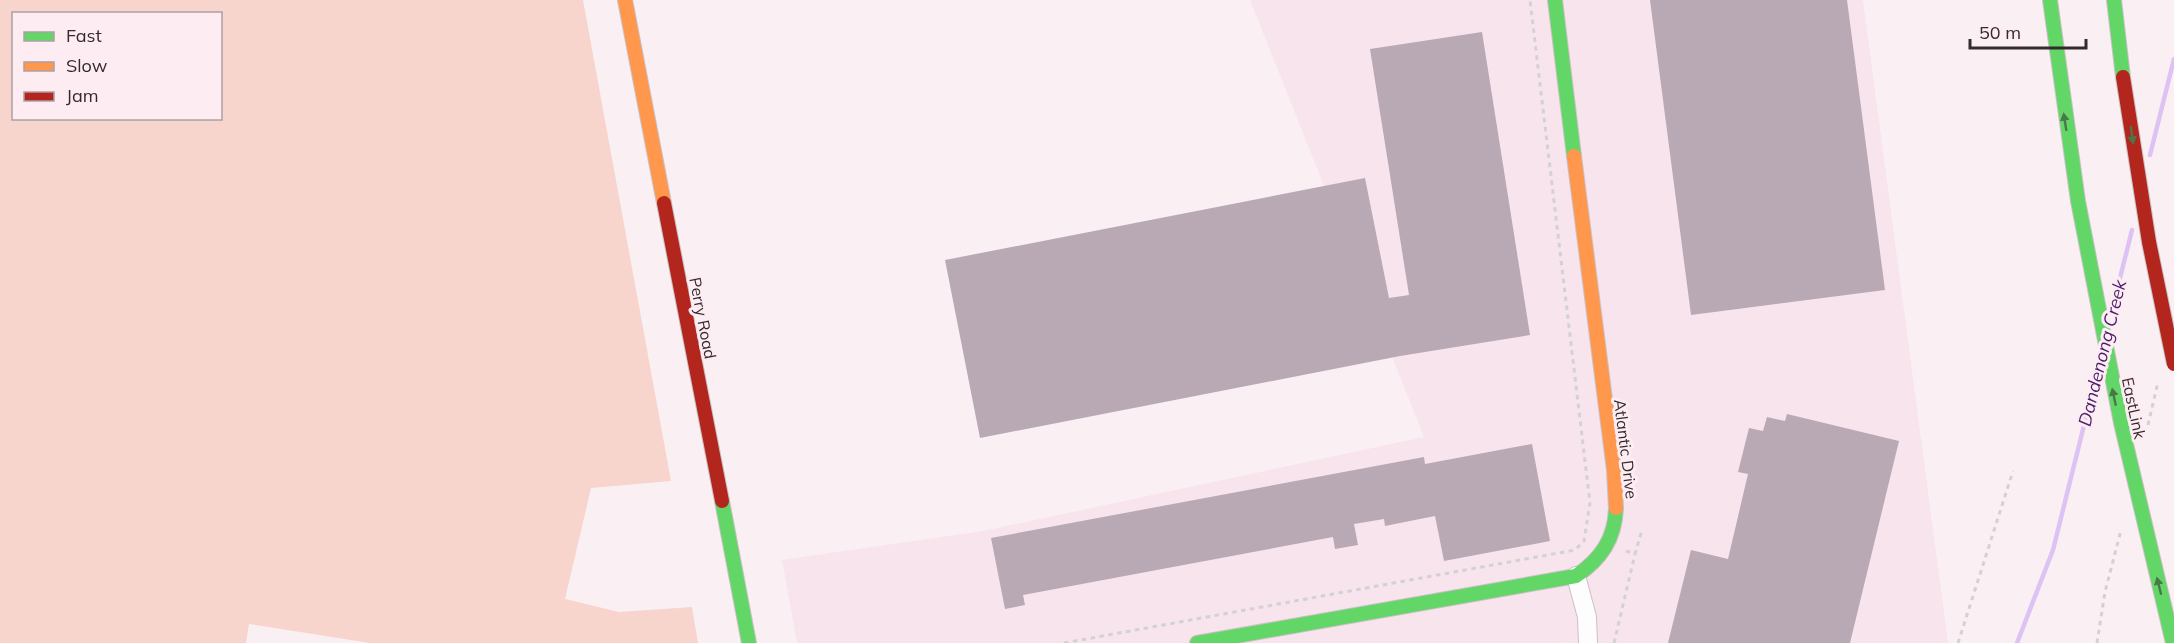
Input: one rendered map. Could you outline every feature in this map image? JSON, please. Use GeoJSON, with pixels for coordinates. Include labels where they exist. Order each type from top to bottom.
{"type":"FeatureCollection","features":[{"type":"Feature","properties":{"kind":"main road","name":"Perry Road"},"geometry":{"type":"LineString","coordinates":[[625,0],[749,643]]}},
{"type":"Feature","properties":{"kind":"main road","name":"Atlantic Drive"},"geometry":{"type":"LineString","coordinates":[[1197,643],[1576,576],[1594,566],[1604,555],[1617,509],[1555,0]]}},
{"type":"Feature","properties":{"kind":"main road","name":"EastLink"},"geometry":{"type":"LineString","coordinates":[[2050,0],[2078,201],[2097,316],[2124,444],[2173,643]]}},
{"type":"Feature","properties":{"kind":"main road"},"geometry":{"type":"LineString","coordinates":[[2114,0],[2123,77],[2149,242],[2174,364]]}},
{"type":"Feature","properties":{"kind":"street"},"geometry":{"type":"LineString","coordinates":[[1576,576],[1587,617],[1588,643]]}},
{"type":"Feature","properties":{"kind":"path"},"geometry":{"type":"LineString","coordinates":[[1064,643],[1575,550],[1584,542],[1590,503],[1530,0]]}},
{"type":"Feature","properties":{"kind":"path"},"geometry":{"type":"LineString","coordinates":[[1958,643],[2013,471]]}},
{"type":"Feature","properties":{"kind":"path"},"geometry":{"type":"LineString","coordinates":[[1614,643],[1635,554]]}},
{"type":"Feature","properties":{"kind":"shaded area"},"geometry":{"type":"Polygon","coordinates":[[[0,0],[583,0],[671,481],[591,488],[565,599],[619,612],[692,607],[698,643],[370,643],[249,624],[246,643],[0,643],[0,0]]]}},
{"type":"Feature","properties":{"kind":"shaded area"},"geometry":{"type":"Polygon","coordinates":[[[1250,0],[1863,0],[1948,643],[1568,643],[1568,640],[1567,643],[797,643],[782,560],[983,531],[1424,437],[1250,0]]]}},
{"type":"Feature","properties":{"kind":"building"},"geometry":{"type":"Polygon","coordinates":[[[1650,0],[1847,0],[1885,290],[1691,315],[1650,0]]]}},
{"type":"Feature","properties":{"kind":"building"},"geometry":{"type":"Polygon","coordinates":[[[1482,32],[1530,335],[1400,356],[980,438],[945,260],[1365,178],[1389,298],[1409,295],[1370,49],[1482,32]]]}},
{"type":"Feature","properties":{"kind":"building"},"geometry":{"type":"Polygon","coordinates":[[[1787,414],[1899,441],[1850,643],[1668,643],[1691,550],[1728,559],[1748,474],[1738,472],[1749,428],[1763,431],[1767,417],[1785,421],[1787,414]]]}},
{"type":"Feature","properties":{"kind":"building"},"geometry":{"type":"Polygon","coordinates":[[[1532,444],[1550,541],[1444,561],[1435,516],[1385,526],[1384,519],[1354,524],[1358,545],[1335,549],[1333,537],[1023,595],[1025,605],[1005,609],[991,538],[1424,457],[1425,464],[1532,444]]]}},
{"type":"Feature","properties":{"kind":"waterway","name":"Dandenong Creek"},"geometry":{"type":"LineString","coordinates":[[2150,155],[2174,59]]}},
{"type":"Feature","properties":{"kind":"waterway","name":"Dandenong Creek"},"geometry":{"type":"LineString","coordinates":[[2112,310],[2132,230]]}},
{"type":"Feature","properties":{"kind":"waterway","name":"Dandenong Creek"},"geometry":{"type":"LineString","coordinates":[[2017,643],[2053,550],[2097,373]]}},
{"type":"Feature","properties":{"kind":"traffic: fast"},"geometry":{"type":"LineString","coordinates":[[1555,0],[1574,156]]}},
{"type":"Feature","properties":{"kind":"traffic: fast"},"geometry":{"type":"LineString","coordinates":[[2050,0],[2078,201]]}},
{"type":"Feature","properties":{"kind":"traffic: fast"},"geometry":{"type":"LineString","coordinates":[[2114,0],[2123,77]]}},
{"type":"Feature","properties":{"kind":"traffic: fast"},"geometry":{"type":"LineString","coordinates":[[2078,201],[2121,423],[2173,643]]}},
{"type":"Feature","properties":{"kind":"traffic: fast"},"geometry":{"type":"LineString","coordinates":[[722,501],[749,643]]}},
{"type":"Feature","properties":{"kind":"traffic: fast"},"geometry":{"type":"LineString","coordinates":[[1197,643],[1576,576],[1593,563],[1605,547],[1613,529],[1616,508]]}},
{"type":"Feature","properties":{"kind":"traffic: slow"},"geometry":{"type":"LineString","coordinates":[[625,0],[664,203]]}},
{"type":"Feature","properties":{"kind":"traffic: slow"},"geometry":{"type":"LineString","coordinates":[[1574,156],[1614,470],[1616,508]]}},
{"type":"Feature","properties":{"kind":"traffic: jam"},"geometry":{"type":"LineString","coordinates":[[2123,77],[2149,242],[2174,364]]}},
{"type":"Feature","properties":{"kind":"traffic: jam"},"geometry":{"type":"LineString","coordinates":[[664,203],[722,501]]}}]}
